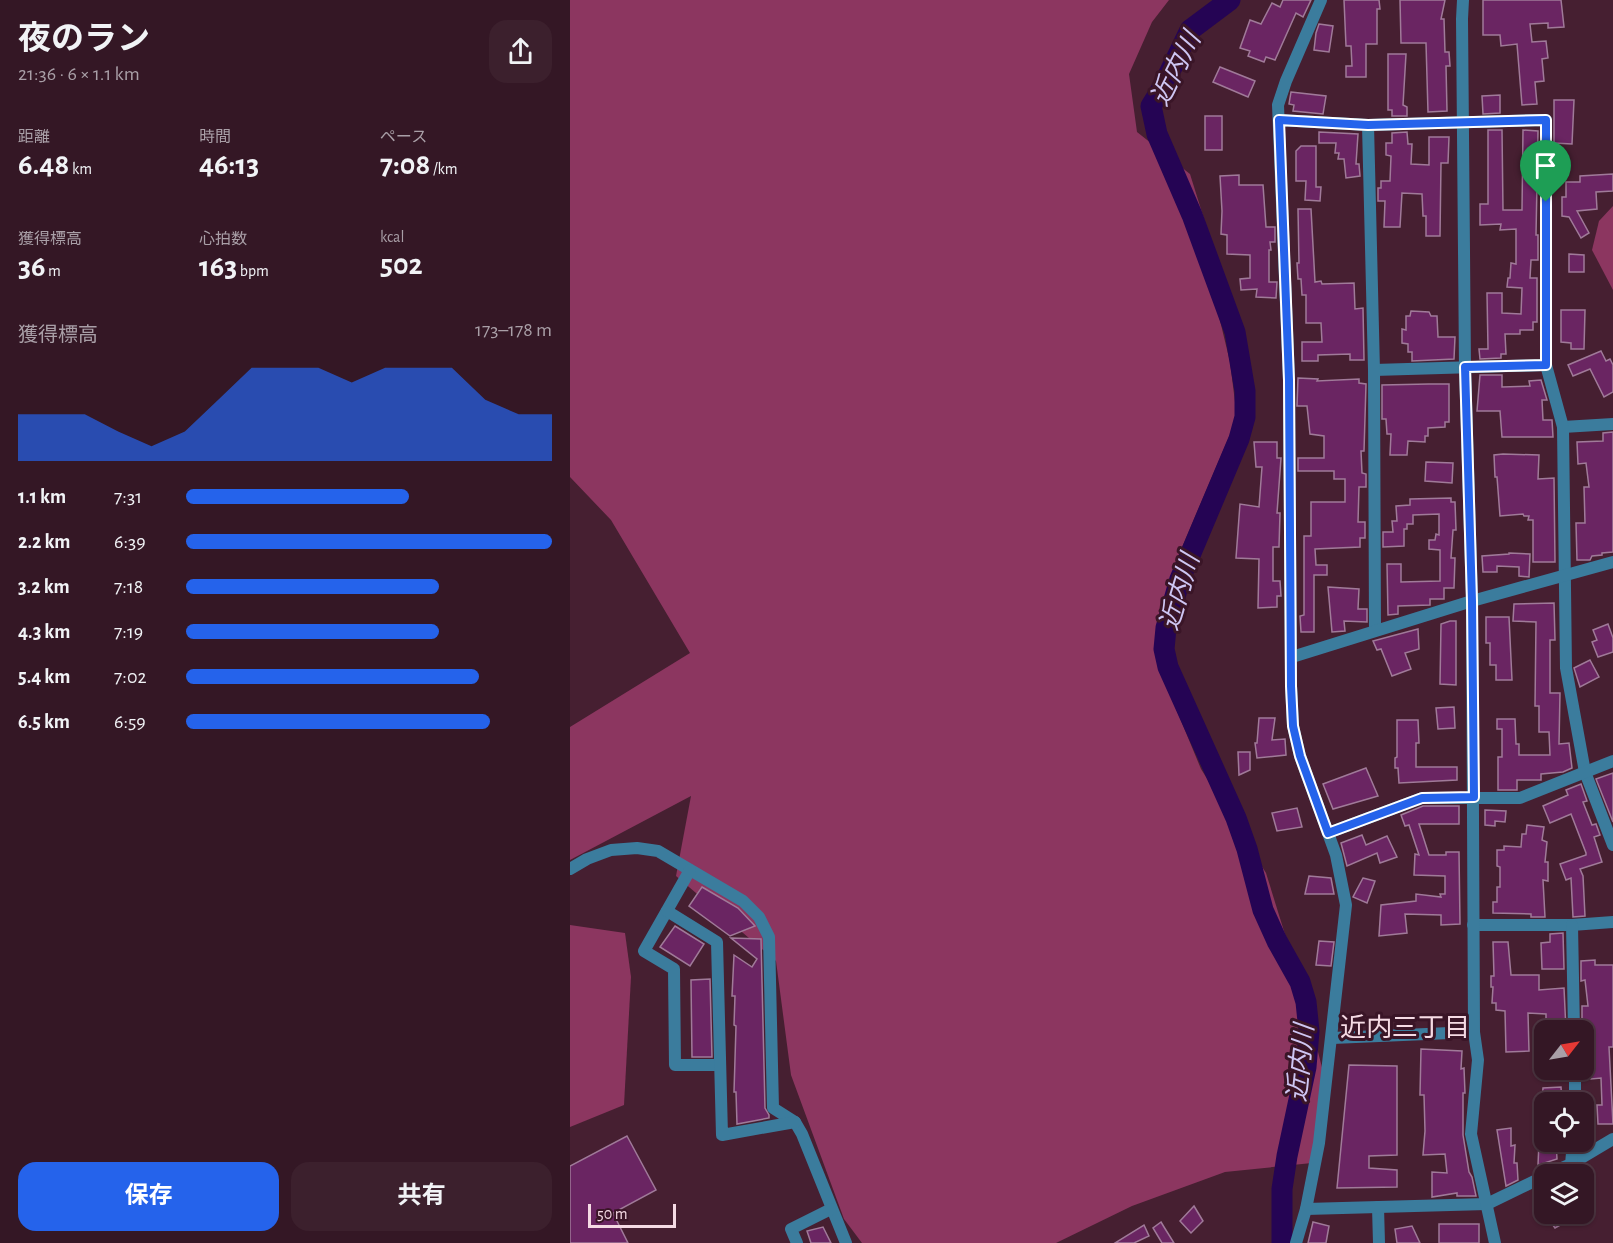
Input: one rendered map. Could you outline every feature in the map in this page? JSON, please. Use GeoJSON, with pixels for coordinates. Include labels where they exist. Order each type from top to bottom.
{"type":"FeatureCollection","features":[{"type":"Feature","properties":{"kind":"street"},"geometry":{"type":"LineString","coordinates":[[1296,1243],[1306,1209],[1319,1143],[1346,904],[1336,855],[1300,756],[1293,726],[1291,686],[1289,380],[1278,105],[1321,0]]}},
{"type":"Feature","properties":{"kind":"street"},"geometry":{"type":"LineString","coordinates":[[1463,0],[1465,367],[1472,601],[1474,1032],[1478,1060],[1471,1134],[1495,1243]]}},
{"type":"Feature","properties":{"kind":"street"},"geometry":{"type":"LineString","coordinates":[[1279,120],[1368,125],[1546,120],[1546,365],[1563,428],[1566,668],[1585,772],[1613,845]]}},
{"type":"Feature","properties":{"kind":"street"},"geometry":{"type":"LineString","coordinates":[[1368,125],[1374,370],[1375,630]]}},
{"type":"Feature","properties":{"kind":"street"},"geometry":{"type":"LineString","coordinates":[[1374,370],[1546,365]]}},
{"type":"Feature","properties":{"kind":"street"},"geometry":{"type":"LineString","coordinates":[[1563,428],[1613,424]]}},
{"type":"Feature","properties":{"kind":"street"},"geometry":{"type":"LineString","coordinates":[[1292,657],[1472,601],[1613,562]]}},
{"type":"Feature","properties":{"kind":"street"},"geometry":{"type":"LineString","coordinates":[[1328,833],[1422,798],[1520,798],[1613,760]]}},
{"type":"Feature","properties":{"kind":"street"},"geometry":{"type":"LineString","coordinates":[[570,869],[611,850],[638,848],[658,851],[743,901],[759,917],[769,937],[773,1108],[795,1122],[802,1134],[846,1243]]}},
{"type":"Feature","properties":{"kind":"street"},"geometry":{"type":"LineString","coordinates":[[690,870],[644,951],[674,969],[675,1065],[720,1065]]}},
{"type":"Feature","properties":{"kind":"street"},"geometry":{"type":"LineString","coordinates":[[667,911],[717,942],[722,1136],[795,1122]]}},
{"type":"Feature","properties":{"kind":"street"},"geometry":{"type":"LineString","coordinates":[[1473,925],[1572,926],[1613,922]]}},
{"type":"Feature","properties":{"kind":"street"},"geometry":{"type":"LineString","coordinates":[[1572,926],[1574,1020]]}},
{"type":"Feature","properties":{"kind":"street"},"geometry":{"type":"LineString","coordinates":[[1332,1038],[1474,1032]]}},
{"type":"Feature","properties":{"kind":"street"},"geometry":{"type":"LineString","coordinates":[[1571,1164],[1613,1139]]}},
{"type":"Feature","properties":{"kind":"street"},"geometry":{"type":"LineString","coordinates":[[1571,1164],[1572,1152]]}},
{"type":"Feature","properties":{"kind":"street"},"geometry":{"type":"LineString","coordinates":[[1306,1209],[1487,1204],[1534,1181]]}},
{"type":"Feature","properties":{"kind":"street"},"geometry":{"type":"LineString","coordinates":[[1378,1207],[1379,1243]]}},
{"type":"Feature","properties":{"kind":"street"},"geometry":{"type":"LineString","coordinates":[[797,1243],[791,1229],[831,1209]]}},
{"type":"Feature","properties":{"kind":"shaded area"},"geometry":{"type":"Polygon","coordinates":[[[570,0],[1169,0],[1152,22],[1129,74],[1137,132],[1190,174],[1214,251],[1216,304],[1230,362],[1237,418],[1174,566],[1160,670],[1201,769],[1266,873],[1301,986],[1326,1083],[1312,1163],[1225,1172],[1132,1206],[1056,1243],[862,1243],[844,1219],[791,1075],[776,961],[676,876],[691,796],[570,860],[570,727],[690,653],[611,520],[570,477],[570,0]]]}},
{"type":"Feature","properties":{"kind":"shaded area"},"geometry":{"type":"Polygon","coordinates":[[[1613,206],[1613,290],[1592,250],[1599,221],[1613,206]]]}},
{"type":"Feature","properties":{"kind":"shaded area"},"geometry":{"type":"Polygon","coordinates":[[[570,925],[625,933],[631,977],[624,1105],[570,1127],[570,925]]]}},
{"type":"Feature","properties":{"kind":"building"},"geometry":{"type":"Polygon","coordinates":[[[1283,0],[1311,0],[1303,17],[1296,13],[1275,60],[1266,57],[1264,62],[1248,56],[1250,51],[1240,48],[1250,20],[1261,24],[1272,3],[1280,7],[1283,0]]]}},
{"type":"Feature","properties":{"kind":"building"},"geometry":{"type":"Polygon","coordinates":[[[1344,0],[1379,0],[1377,44],[1366,44],[1366,77],[1346,77],[1346,66],[1352,66],[1351,46],[1346,46],[1344,0]]]}},
{"type":"Feature","properties":{"kind":"building"},"geometry":{"type":"Polygon","coordinates":[[[1400,0],[1445,0],[1441,19],[1444,19],[1445,52],[1449,52],[1450,66],[1446,66],[1447,111],[1428,112],[1426,43],[1401,43],[1400,0]]]}},
{"type":"Feature","properties":{"kind":"building"},"geometry":{"type":"Polygon","coordinates":[[[1483,0],[1561,0],[1564,27],[1548,28],[1548,23],[1530,24],[1532,42],[1546,41],[1548,58],[1542,59],[1544,81],[1535,82],[1537,104],[1522,105],[1517,44],[1501,46],[1500,35],[1483,35],[1483,0]]]}},
{"type":"Feature","properties":{"kind":"building"},"geometry":{"type":"Polygon","coordinates":[[[1319,24],[1333,26],[1329,52],[1314,50],[1319,24]]]}},
{"type":"Feature","properties":{"kind":"building"},"geometry":{"type":"Polygon","coordinates":[[[1388,54],[1406,54],[1403,105],[1407,107],[1407,116],[1392,116],[1392,110],[1388,110],[1388,54]]]}},
{"type":"Feature","properties":{"kind":"building"},"geometry":{"type":"Polygon","coordinates":[[[1220,67],[1255,81],[1248,97],[1213,82],[1220,67]]]}},
{"type":"Feature","properties":{"kind":"building"},"geometry":{"type":"Polygon","coordinates":[[[1291,92],[1326,96],[1323,114],[1293,111],[1294,105],[1289,104],[1291,92]]]}},
{"type":"Feature","properties":{"kind":"building"},"geometry":{"type":"Polygon","coordinates":[[[1500,95],[1500,113],[1483,114],[1482,96],[1500,95]]]}},
{"type":"Feature","properties":{"kind":"building"},"geometry":{"type":"Polygon","coordinates":[[[1554,100],[1574,100],[1572,144],[1554,143],[1554,100]]]}},
{"type":"Feature","properties":{"kind":"building"},"geometry":{"type":"Polygon","coordinates":[[[1205,116],[1222,116],[1222,150],[1205,150],[1205,116]]]}},
{"type":"Feature","properties":{"kind":"building"},"geometry":{"type":"Polygon","coordinates":[[[1488,130],[1502,130],[1503,210],[1522,210],[1523,130],[1538,131],[1536,235],[1538,235],[1538,260],[1531,260],[1530,278],[1537,278],[1537,322],[1533,322],[1533,330],[1520,330],[1520,334],[1505,334],[1506,354],[1501,354],[1501,358],[1480,359],[1479,349],[1488,349],[1487,293],[1502,293],[1502,313],[1521,314],[1522,288],[1507,287],[1511,263],[1516,264],[1516,229],[1500,230],[1501,224],[1480,225],[1480,204],[1488,204],[1488,130]]]}},
{"type":"Feature","properties":{"kind":"building"},"geometry":{"type":"Polygon","coordinates":[[[1319,132],[1358,134],[1356,164],[1359,164],[1360,176],[1346,178],[1344,159],[1338,159],[1339,153],[1335,153],[1336,143],[1319,143],[1319,132]]]}},
{"type":"Feature","properties":{"kind":"building"},"geometry":{"type":"Polygon","coordinates":[[[1407,132],[1408,144],[1412,144],[1411,164],[1429,165],[1429,137],[1449,137],[1448,163],[1441,163],[1440,236],[1426,236],[1426,216],[1423,216],[1422,194],[1402,193],[1400,227],[1384,227],[1385,201],[1378,201],[1378,188],[1381,188],[1381,181],[1390,181],[1391,156],[1386,155],[1386,143],[1392,143],[1392,133],[1407,132]]]}},
{"type":"Feature","properties":{"kind":"building"},"geometry":{"type":"Polygon","coordinates":[[[1301,146],[1316,146],[1316,187],[1321,187],[1320,201],[1305,200],[1306,181],[1296,181],[1296,151],[1301,146]]]}},
{"type":"Feature","properties":{"kind":"building"},"geometry":{"type":"Polygon","coordinates":[[[1613,174],[1613,191],[1596,192],[1597,209],[1577,211],[1589,233],[1581,238],[1569,217],[1562,216],[1562,197],[1566,197],[1566,182],[1580,182],[1580,176],[1613,174]]]}},
{"type":"Feature","properties":{"kind":"building"},"geometry":{"type":"Polygon","coordinates":[[[1239,175],[1239,185],[1263,185],[1266,227],[1275,227],[1275,242],[1270,242],[1271,250],[1269,250],[1269,282],[1277,282],[1276,298],[1256,297],[1257,289],[1241,290],[1240,279],[1250,278],[1250,255],[1227,254],[1227,235],[1221,234],[1220,176],[1239,175]]]}},
{"type":"Feature","properties":{"kind":"building"},"geometry":{"type":"Polygon","coordinates":[[[1298,209],[1311,209],[1315,282],[1321,281],[1322,284],[1354,283],[1355,309],[1363,308],[1364,360],[1350,360],[1350,354],[1318,355],[1318,361],[1302,361],[1302,342],[1322,342],[1321,323],[1306,323],[1306,295],[1302,295],[1301,279],[1298,279],[1298,209]]]}},
{"type":"Feature","properties":{"kind":"building"},"geometry":{"type":"Polygon","coordinates":[[[1569,254],[1584,255],[1584,272],[1569,272],[1569,254]]]}},
{"type":"Feature","properties":{"kind":"building"},"geometry":{"type":"Polygon","coordinates":[[[1561,310],[1585,310],[1584,349],[1571,349],[1571,343],[1561,342],[1561,310]]]}},
{"type":"Feature","properties":{"kind":"building"},"geometry":{"type":"Polygon","coordinates":[[[1411,311],[1429,312],[1431,316],[1437,316],[1438,337],[1455,337],[1454,359],[1412,361],[1412,352],[1408,352],[1408,344],[1402,343],[1402,329],[1406,330],[1406,316],[1410,316],[1411,311]]]}},
{"type":"Feature","properties":{"kind":"building"},"geometry":{"type":"Polygon","coordinates":[[[1601,351],[1606,361],[1610,359],[1613,365],[1613,392],[1604,397],[1590,369],[1573,376],[1568,365],[1601,351]]]}},
{"type":"Feature","properties":{"kind":"building"},"geometry":{"type":"Polygon","coordinates":[[[1480,375],[1502,375],[1502,387],[1530,386],[1529,381],[1541,380],[1547,400],[1542,400],[1543,420],[1552,420],[1553,437],[1502,437],[1500,411],[1477,411],[1480,375]]]}},
{"type":"Feature","properties":{"kind":"building"},"geometry":{"type":"Polygon","coordinates":[[[1298,378],[1318,379],[1317,381],[1359,379],[1359,383],[1366,384],[1364,451],[1361,451],[1362,473],[1366,474],[1366,487],[1359,487],[1358,522],[1365,522],[1365,538],[1360,538],[1360,547],[1315,549],[1316,565],[1327,565],[1327,575],[1314,575],[1314,632],[1301,632],[1300,616],[1304,615],[1304,536],[1311,536],[1311,502],[1345,502],[1345,479],[1334,479],[1334,471],[1298,471],[1298,458],[1324,458],[1324,436],[1310,434],[1307,406],[1297,406],[1298,378]]]}},
{"type":"Feature","properties":{"kind":"building"},"geometry":{"type":"Polygon","coordinates":[[[1449,384],[1449,422],[1445,422],[1445,427],[1428,428],[1425,442],[1408,441],[1407,455],[1390,455],[1391,434],[1387,434],[1386,419],[1382,419],[1382,385],[1449,384]]]}},
{"type":"Feature","properties":{"kind":"building"},"geometry":{"type":"Polygon","coordinates":[[[1613,432],[1613,552],[1592,556],[1590,560],[1577,560],[1576,523],[1585,523],[1584,487],[1589,487],[1586,463],[1578,464],[1577,442],[1603,441],[1603,433],[1613,432]]]}},
{"type":"Feature","properties":{"kind":"building"},"geometry":{"type":"Polygon","coordinates":[[[1254,442],[1277,442],[1277,458],[1281,458],[1277,513],[1280,513],[1279,547],[1273,547],[1273,581],[1280,581],[1281,596],[1277,596],[1277,607],[1258,608],[1259,559],[1236,558],[1240,504],[1259,507],[1262,467],[1256,467],[1254,442]]]}},
{"type":"Feature","properties":{"kind":"building"},"geometry":{"type":"Polygon","coordinates":[[[1494,455],[1539,455],[1538,479],[1554,478],[1555,562],[1533,562],[1533,520],[1528,520],[1529,516],[1523,514],[1500,516],[1494,455]]]}},
{"type":"Feature","properties":{"kind":"building"},"geometry":{"type":"Polygon","coordinates":[[[1426,462],[1453,463],[1452,483],[1425,481],[1426,462]]]}},
{"type":"Feature","properties":{"kind":"building"},"geometry":{"type":"Polygon","coordinates":[[[1451,498],[1451,502],[1455,502],[1456,530],[1453,530],[1451,558],[1455,558],[1454,588],[1444,588],[1444,599],[1430,599],[1430,605],[1398,606],[1398,614],[1388,615],[1387,564],[1401,564],[1401,582],[1440,581],[1440,550],[1429,549],[1429,540],[1435,540],[1436,534],[1439,535],[1439,514],[1413,515],[1413,524],[1407,524],[1407,529],[1404,529],[1404,546],[1383,547],[1383,532],[1393,532],[1392,521],[1397,521],[1396,506],[1410,505],[1410,499],[1451,498]]]}},
{"type":"Feature","properties":{"kind":"building"},"geometry":{"type":"Polygon","coordinates":[[[1509,553],[1530,554],[1529,577],[1519,576],[1519,567],[1497,566],[1497,572],[1483,572],[1482,556],[1509,553]]]}},
{"type":"Feature","properties":{"kind":"building"},"geometry":{"type":"Polygon","coordinates":[[[1328,587],[1359,589],[1358,609],[1367,609],[1367,622],[1344,621],[1345,631],[1332,632],[1328,587]]]}},
{"type":"Feature","properties":{"kind":"building"},"geometry":{"type":"Polygon","coordinates":[[[1554,603],[1555,640],[1550,640],[1550,693],[1560,693],[1559,744],[1569,743],[1572,768],[1563,772],[1541,774],[1541,780],[1517,780],[1517,790],[1498,790],[1498,757],[1502,757],[1502,729],[1497,729],[1497,719],[1515,719],[1519,755],[1550,755],[1549,732],[1539,732],[1539,706],[1535,706],[1536,622],[1513,621],[1514,604],[1554,603]]]}},
{"type":"Feature","properties":{"kind":"building"},"geometry":{"type":"Polygon","coordinates":[[[1486,617],[1509,617],[1512,680],[1496,680],[1496,665],[1490,665],[1490,643],[1486,643],[1486,617]]]}},
{"type":"Feature","properties":{"kind":"building"},"geometry":{"type":"Polygon","coordinates":[[[1456,621],[1456,685],[1440,684],[1441,624],[1456,621]]]}},
{"type":"Feature","properties":{"kind":"building"},"geometry":{"type":"Polygon","coordinates":[[[1608,624],[1613,638],[1613,652],[1598,657],[1592,642],[1597,640],[1593,630],[1608,624]]]}},
{"type":"Feature","properties":{"kind":"building"},"geometry":{"type":"Polygon","coordinates":[[[1418,629],[1419,649],[1405,653],[1411,669],[1392,676],[1381,649],[1377,650],[1373,641],[1418,629]]]}},
{"type":"Feature","properties":{"kind":"building"},"geometry":{"type":"Polygon","coordinates":[[[1590,660],[1599,677],[1580,687],[1574,668],[1590,660]]]}},
{"type":"Feature","properties":{"kind":"building"},"geometry":{"type":"Polygon","coordinates":[[[1454,707],[1455,728],[1438,729],[1436,708],[1454,707]]]}},
{"type":"Feature","properties":{"kind":"building"},"geometry":{"type":"Polygon","coordinates":[[[1259,718],[1275,718],[1272,740],[1285,739],[1286,755],[1257,758],[1255,743],[1257,743],[1259,718]]]}},
{"type":"Feature","properties":{"kind":"building"},"geometry":{"type":"Polygon","coordinates":[[[1397,720],[1418,720],[1419,743],[1416,743],[1416,767],[1457,767],[1457,780],[1399,783],[1398,768],[1395,768],[1397,720]]]}},
{"type":"Feature","properties":{"kind":"building"},"geometry":{"type":"Polygon","coordinates":[[[1238,752],[1250,752],[1250,770],[1239,775],[1238,752]]]}},
{"type":"Feature","properties":{"kind":"building"},"geometry":{"type":"Polygon","coordinates":[[[1366,768],[1378,796],[1333,809],[1323,784],[1366,768]]]}},
{"type":"Feature","properties":{"kind":"building"},"geometry":{"type":"Polygon","coordinates":[[[1613,773],[1613,822],[1596,779],[1613,773]]]}},
{"type":"Feature","properties":{"kind":"building"},"geometry":{"type":"Polygon","coordinates":[[[1581,784],[1587,801],[1583,802],[1592,825],[1596,824],[1600,835],[1594,837],[1602,862],[1580,869],[1583,876],[1585,916],[1573,917],[1571,878],[1566,880],[1560,864],[1586,855],[1586,853],[1571,814],[1550,823],[1543,806],[1568,795],[1566,790],[1581,784]]]}},
{"type":"Feature","properties":{"kind":"building"},"geometry":{"type":"Polygon","coordinates":[[[1423,806],[1459,806],[1459,824],[1419,824],[1429,855],[1459,852],[1460,924],[1441,925],[1441,915],[1405,914],[1407,933],[1379,936],[1381,905],[1416,901],[1416,894],[1441,897],[1440,894],[1445,894],[1445,876],[1414,875],[1415,854],[1419,855],[1409,825],[1405,826],[1401,815],[1423,806]]]}},
{"type":"Feature","properties":{"kind":"building"},"geometry":{"type":"Polygon","coordinates":[[[1297,808],[1302,827],[1277,831],[1272,813],[1297,808]]]}},
{"type":"Feature","properties":{"kind":"building"},"geometry":{"type":"Polygon","coordinates":[[[1485,810],[1506,811],[1505,822],[1495,821],[1495,826],[1485,825],[1485,810]]]}},
{"type":"Feature","properties":{"kind":"building"},"geometry":{"type":"Polygon","coordinates":[[[1527,825],[1544,827],[1542,840],[1547,842],[1545,862],[1548,862],[1548,881],[1543,880],[1545,917],[1531,917],[1531,914],[1493,913],[1493,902],[1497,902],[1497,887],[1500,887],[1497,850],[1504,850],[1504,846],[1521,847],[1522,834],[1526,834],[1527,825]]]}},
{"type":"Feature","properties":{"kind":"building"},"geometry":{"type":"Polygon","coordinates":[[[1362,835],[1366,845],[1387,836],[1397,857],[1380,863],[1377,853],[1347,866],[1341,843],[1362,835]]]}},
{"type":"Feature","properties":{"kind":"building"},"geometry":{"type":"Polygon","coordinates":[[[1309,876],[1331,878],[1334,894],[1305,894],[1309,876]]]}},
{"type":"Feature","properties":{"kind":"building"},"geometry":{"type":"Polygon","coordinates":[[[1363,878],[1375,881],[1367,903],[1353,897],[1363,878]]]}},
{"type":"Feature","properties":{"kind":"building"},"geometry":{"type":"Polygon","coordinates":[[[702,887],[738,908],[755,926],[730,936],[689,906],[702,887]]]}},
{"type":"Feature","properties":{"kind":"building"},"geometry":{"type":"Polygon","coordinates":[[[675,926],[704,944],[690,966],[660,947],[675,926]]]}},
{"type":"Feature","properties":{"kind":"building"},"geometry":{"type":"Polygon","coordinates":[[[1563,933],[1564,969],[1542,969],[1541,943],[1550,942],[1550,934],[1563,933]]]}},
{"type":"Feature","properties":{"kind":"building"},"geometry":{"type":"Polygon","coordinates":[[[731,938],[761,939],[765,1108],[769,1115],[769,1118],[737,1124],[736,1092],[734,1092],[735,996],[732,996],[734,955],[752,967],[757,959],[731,938]]]}},
{"type":"Feature","properties":{"kind":"building"},"geometry":{"type":"Polygon","coordinates":[[[1319,941],[1334,942],[1331,966],[1316,965],[1319,941]]]}},
{"type":"Feature","properties":{"kind":"building"},"geometry":{"type":"Polygon","coordinates":[[[1493,942],[1508,942],[1511,975],[1539,975],[1539,990],[1564,988],[1566,1020],[1546,1020],[1546,1014],[1528,1013],[1529,1051],[1506,1052],[1505,1011],[1496,1010],[1496,1003],[1492,1003],[1491,976],[1494,976],[1493,942]]]}},
{"type":"Feature","properties":{"kind":"building"},"geometry":{"type":"Polygon","coordinates":[[[1595,960],[1595,965],[1613,965],[1613,1047],[1609,1047],[1613,1124],[1598,1124],[1597,1105],[1602,1105],[1601,1078],[1594,1079],[1594,1020],[1582,1020],[1582,1006],[1588,1006],[1585,980],[1581,981],[1581,961],[1595,960]]]}},
{"type":"Feature","properties":{"kind":"building"},"geometry":{"type":"Polygon","coordinates":[[[710,979],[712,1057],[692,1057],[691,980],[710,979]]]}},
{"type":"Feature","properties":{"kind":"building"},"geometry":{"type":"Polygon","coordinates":[[[1421,1049],[1462,1051],[1461,1069],[1464,1068],[1465,1093],[1463,1093],[1463,1135],[1469,1172],[1476,1196],[1457,1196],[1457,1193],[1432,1197],[1432,1172],[1447,1173],[1445,1154],[1423,1155],[1425,1131],[1424,1095],[1420,1095],[1421,1049]]]}},
{"type":"Feature","properties":{"kind":"building"},"geometry":{"type":"Polygon","coordinates":[[[1349,1065],[1397,1066],[1397,1155],[1369,1156],[1369,1168],[1397,1170],[1397,1187],[1337,1188],[1349,1065]]]}},
{"type":"Feature","properties":{"kind":"building"},"geometry":{"type":"Polygon","coordinates":[[[1561,1087],[1561,1092],[1543,1092],[1543,1088],[1561,1087]]]}},
{"type":"Feature","properties":{"kind":"building"},"geometry":{"type":"Polygon","coordinates":[[[1511,1128],[1511,1146],[1515,1145],[1514,1163],[1517,1163],[1518,1180],[1506,1186],[1497,1130],[1511,1128]]]}},
{"type":"Feature","properties":{"kind":"building"},"geometry":{"type":"Polygon","coordinates":[[[627,1136],[656,1190],[613,1213],[628,1243],[570,1243],[570,1166],[627,1136]]]}},
{"type":"Feature","properties":{"kind":"building"},"geometry":{"type":"Polygon","coordinates":[[[1539,1152],[1557,1152],[1557,1159],[1538,1164],[1539,1152]]]}},
{"type":"Feature","properties":{"kind":"building"},"geometry":{"type":"Polygon","coordinates":[[[1194,1206],[1203,1221],[1191,1233],[1180,1221],[1194,1206]]]}},
{"type":"Feature","properties":{"kind":"building"},"geometry":{"type":"Polygon","coordinates":[[[1161,1222],[1174,1243],[1162,1243],[1153,1228],[1161,1222]]]}},
{"type":"Feature","properties":{"kind":"building"},"geometry":{"type":"Polygon","coordinates":[[[1313,1222],[1329,1226],[1326,1243],[1308,1243],[1313,1222]]]}},
{"type":"Feature","properties":{"kind":"building"},"geometry":{"type":"Polygon","coordinates":[[[1439,1224],[1479,1224],[1479,1243],[1439,1243],[1439,1224]]]}},
{"type":"Feature","properties":{"kind":"building"},"geometry":{"type":"Polygon","coordinates":[[[1144,1225],[1149,1236],[1134,1243],[1115,1243],[1144,1225]]]}},
{"type":"Feature","properties":{"kind":"building"},"geometry":{"type":"Polygon","coordinates":[[[1412,1226],[1420,1243],[1397,1243],[1395,1229],[1412,1226]]]}},
{"type":"Feature","properties":{"kind":"building"},"geometry":{"type":"Polygon","coordinates":[[[823,1227],[831,1243],[811,1243],[807,1231],[823,1227]]]}},
{"type":"Feature","properties":{"kind":"waterway","name":"近内川"},"geometry":{"type":"LineString","coordinates":[[1230,0],[1190,30],[1151,106],[1157,134],[1192,215],[1235,332],[1245,391],[1245,417],[1239,439],[1180,579],[1166,628],[1164,649],[1168,667],[1236,818],[1247,849],[1263,910],[1300,982],[1306,1002],[1309,1031],[1306,1067],[1282,1189],[1282,1243]]}},
{"type":"Feature","properties":{"kind":"district","name":"近内三丁目"},"geometry":{"type":"Point","coordinates":[1405,1028]}},
{"type":"Feature","properties":{"kind":"route"},"geometry":{"type":"LineString","coordinates":[[1279,120],[1368,125],[1546,120],[1546,202],[1546,365],[1465,367],[1472,601],[1474,797],[1422,798],[1328,833],[1300,756],[1293,726],[1289,380],[1279,120]]}}]}
